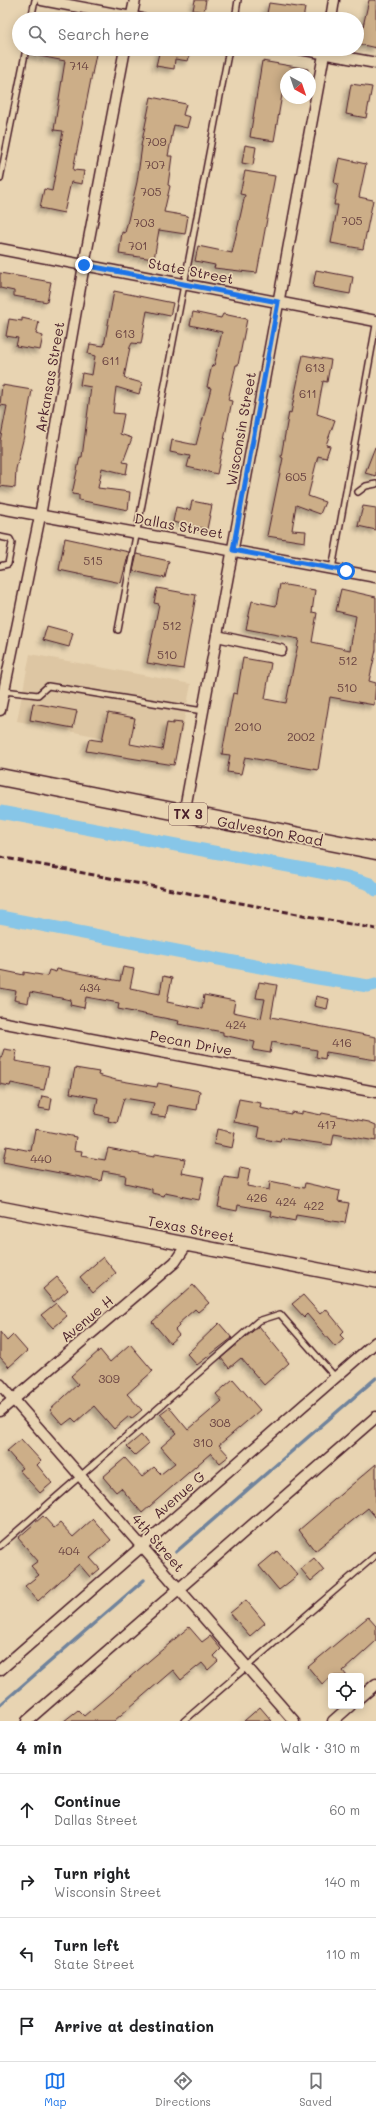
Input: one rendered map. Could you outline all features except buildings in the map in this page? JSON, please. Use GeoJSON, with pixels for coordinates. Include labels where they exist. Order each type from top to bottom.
{"type":"FeatureCollection","features":[{"type":"Feature","properties":{"kind":"main road","name":"Galveston Road"},"geometry":{"type":"LineString","coordinates":[[0,777],[376,851]]}},
{"type":"Feature","properties":{"kind":"street"},"geometry":{"type":"LineString","coordinates":[[42,0],[101,12]]}},
{"type":"Feature","properties":{"kind":"street"},"geometry":{"type":"LineString","coordinates":[[132,12],[135,0]]}},
{"type":"Feature","properties":{"kind":"street"},"geometry":{"type":"LineString","coordinates":[[332,12],[334,0]]}},
{"type":"Feature","properties":{"kind":"street","name":"Arkansas Street"},"geometry":{"type":"LineString","coordinates":[[0,710],[40,516],[84,265],[124,56]]}},
{"type":"Feature","properties":{"kind":"street","name":"Wisconsin Street"},"geometry":{"type":"LineString","coordinates":[[184,814],[324,56]]}},
{"type":"Feature","properties":{"kind":"street"},"geometry":{"type":"LineString","coordinates":[[346,56],[376,63]]}},
{"type":"Feature","properties":{"kind":"street","name":"State Street"},"geometry":{"type":"LineString","coordinates":[[0,249],[376,321]]}},
{"type":"Feature","properties":{"kind":"street","name":"Dallas Street"},"geometry":{"type":"LineString","coordinates":[[0,508],[376,577]]}},
{"type":"Feature","properties":{"kind":"street"},"geometry":{"type":"LineString","coordinates":[[217,636],[281,650]]}},
{"type":"Feature","properties":{"kind":"street","name":"Pecan Drive"},"geometry":{"type":"LineString","coordinates":[[0,1022],[376,1092]]}},
{"type":"Feature","properties":{"kind":"street","name":"Texas Street"},"geometry":{"type":"LineString","coordinates":[[0,1208],[376,1281]]}},
{"type":"Feature","properties":{"kind":"street","name":"Avenue H"},"geometry":{"type":"LineString","coordinates":[[0,1411],[175,1262],[187,1244]]}},
{"type":"Feature","properties":{"kind":"street","name":"Avenue G"},"geometry":{"type":"LineString","coordinates":[[0,1670],[376,1342]]}},
{"type":"Feature","properties":{"kind":"street","name":"4th Street"},"geometry":{"type":"LineString","coordinates":[[0,1384],[294,1721]]}},
{"type":"Feature","properties":{"kind":"street"},"geometry":{"type":"LineString","coordinates":[[27,1721],[375,1419]]}},
{"type":"Feature","properties":{"kind":"street"},"geometry":{"type":"LineString","coordinates":[[364,1694],[376,1684]]}},
{"type":"Feature","properties":{"kind":"street"},"geometry":{"type":"LineString","coordinates":[[333,1721],[347,1709]]}},
{"type":"Feature","properties":{"kind":"lane"},"geometry":{"type":"LineString","coordinates":[[33,12],[35,0]]}},
{"type":"Feature","properties":{"kind":"lane"},"geometry":{"type":"LineString","coordinates":[[236,12],[238,0]]}},
{"type":"Feature","properties":{"kind":"lane"},"geometry":{"type":"LineString","coordinates":[[0,179],[25,56]]}},
{"type":"Feature","properties":{"kind":"lane"},"geometry":{"type":"LineString","coordinates":[[118,630],[228,56]]}},
{"type":"Feature","properties":{"kind":"lane"},"geometry":{"type":"LineString","coordinates":[[332,569],[376,325]]}},
{"type":"Feature","properties":{"kind":"lane"},"geometry":{"type":"LineString","coordinates":[[358,492],[366,486],[376,484]]}},
{"type":"Feature","properties":{"kind":"lane"},"geometry":{"type":"LineString","coordinates":[[0,537],[10,539],[12,543],[8,564],[0,566]]}},
{"type":"Feature","properties":{"kind":"lane"},"geometry":{"type":"LineString","coordinates":[[4,691],[38,695],[48,686],[203,712]]}},
{"type":"Feature","properties":{"kind":"lane"},"geometry":{"type":"LineString","coordinates":[[0,1546],[258,1321],[280,1314],[335,1377]]}},
{"type":"Feature","properties":{"kind":"lane"},"geometry":{"type":"LineString","coordinates":[[184,1721],[376,1555]]}},
{"type":"Feature","properties":{"kind":"shaded area"},"geometry":{"type":"Polygon","coordinates":[[[30,654],[191,684],[178,752],[17,721],[30,654]]]}},
{"type":"Feature","properties":{"kind":"waterway"},"geometry":{"type":"LineString","coordinates":[[0,812],[347,877],[370,884],[376,890]]}},
{"type":"Feature","properties":{"kind":"waterway"},"geometry":{"type":"LineString","coordinates":[[0,917],[318,978],[368,986],[376,984]]}},
{"type":"Feature","properties":{"kind":"waterway"},"geometry":{"type":"LineString","coordinates":[[176,1552],[376,1378]]}},
{"type":"Feature","properties":{"kind":"waterway"},"geometry":{"type":"LineString","coordinates":[[0,1705],[144,1580]]}},
{"type":"Feature","properties":{"kind":"railway"},"geometry":{"type":"LineString","coordinates":[[0,857],[376,929]]}},
{"type":"Feature","properties":{"kind":"route"},"geometry":{"type":"LineString","coordinates":[[84,265],[278,302],[233,550],[346,571]]}}]}
